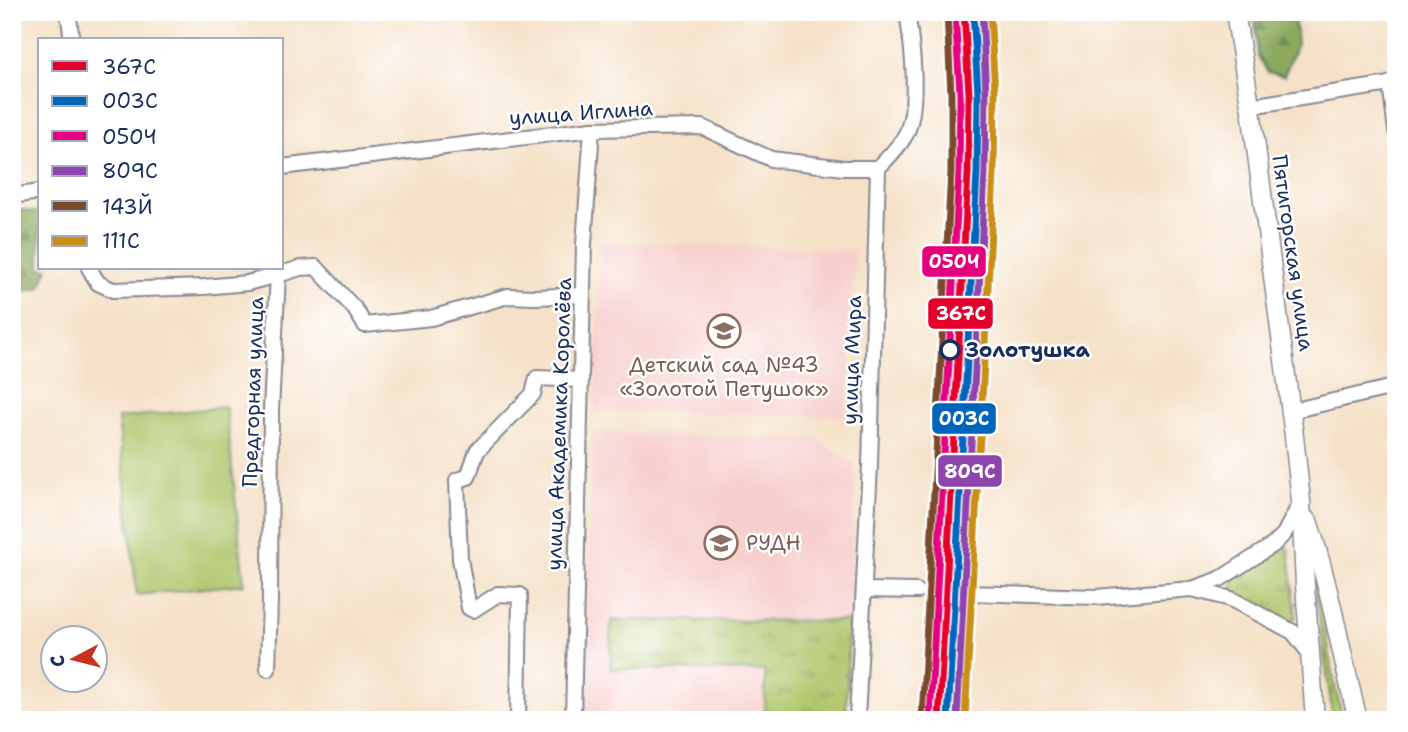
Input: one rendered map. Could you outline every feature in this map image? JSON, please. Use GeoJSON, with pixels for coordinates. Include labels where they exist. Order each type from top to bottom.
{"type":"FeatureCollection","features":[{"type":"Feature","properties":{"kind":"main road","name":"Пятигорская улица"},"geometry":{"type":"LineString","coordinates":[[1234,12],[1250,106],[1291,411],[1301,501],[1315,720]]}},
{"type":"Feature","properties":{"kind":"main road","name":"Пятигорская улица"},"geometry":{"type":"LineString","coordinates":[[1301,501],[1327,582],[1358,720]]}},
{"type":"Feature","properties":{"kind":"street"},"geometry":{"type":"LineString","coordinates":[[68,12],[72,38]]}},
{"type":"Feature","properties":{"kind":"street"},"geometry":{"type":"LineString","coordinates":[[878,168],[894,152],[907,131],[915,88],[907,12]]}},
{"type":"Feature","properties":{"kind":"street"},"geometry":{"type":"LineString","coordinates":[[1250,106],[1393,83],[1396,131]]}},
{"type":"Feature","properties":{"kind":"street","name":"улица Иглина"},"geometry":{"type":"LineString","coordinates":[[284,167],[592,129],[702,127],[771,159],[844,168],[878,168]]}},
{"type":"Feature","properties":{"kind":"street","name":"улица Академика Королёва"},"geometry":{"type":"LineString","coordinates":[[573,720],[583,295],[592,129]]}},
{"type":"Feature","properties":{"kind":"street","name":"улица Мира"},"geometry":{"type":"LineString","coordinates":[[856,720],[864,590],[878,168]]}},
{"type":"Feature","properties":{"kind":"street"},"geometry":{"type":"LineString","coordinates":[[12,195],[38,192]]}},
{"type":"Feature","properties":{"kind":"street"},"geometry":{"type":"LineString","coordinates":[[278,275],[300,268],[316,267],[354,308],[365,325],[431,318],[508,296],[536,298],[583,295]]}},
{"type":"Feature","properties":{"kind":"street","name":"Предгорная улица"},"geometry":{"type":"LineString","coordinates":[[90,270],[98,283],[113,290],[204,287],[247,283],[278,275],[271,410],[268,669]]}},
{"type":"Feature","properties":{"kind":"street"},"geometry":{"type":"LineString","coordinates":[[518,720],[520,595],[498,594],[473,610],[469,608],[460,559],[457,480],[468,477],[477,451],[533,394],[537,378],[581,380]]}},
{"type":"Feature","properties":{"kind":"street"},"geometry":{"type":"LineString","coordinates":[[1291,411],[1389,388],[1396,384]]}},
{"type":"Feature","properties":{"kind":"street"},"geometry":{"type":"LineString","coordinates":[[968,593],[1086,597],[1192,589],[1220,579],[1273,545],[1284,534],[1301,501]]}},
{"type":"Feature","properties":{"kind":"street"},"geometry":{"type":"LineString","coordinates":[[1192,589],[1231,599],[1293,632],[1311,656]]}},
{"type":"Feature","properties":{"kind":"street"},"geometry":{"type":"LineString","coordinates":[[864,590],[917,592]]}},
{"type":"Feature","properties":{"kind":"shaded area","name":"Детский сад №43 «Золотой Петушок»"},"geometry":{"type":"Polygon","coordinates":[[[600,241],[855,250],[847,416],[595,411],[600,241]]]}},
{"type":"Feature","properties":{"kind":"shaded area","name":"РУДН"},"geometry":{"type":"Polygon","coordinates":[[[593,433],[816,438],[856,465],[846,720],[582,720],[593,433]]]}},
{"type":"Feature","properties":{"kind":"green space"},"geometry":{"type":"Polygon","coordinates":[[[1254,12],[1294,12],[1297,44],[1284,76],[1268,72],[1258,57],[1254,12]]]}},
{"type":"Feature","properties":{"kind":"green space"},"geometry":{"type":"Polygon","coordinates":[[[12,211],[38,213],[38,270],[47,270],[40,288],[12,293],[12,211]]]}},
{"type":"Feature","properties":{"kind":"green space"},"geometry":{"type":"Polygon","coordinates":[[[226,407],[244,584],[137,595],[118,418],[226,407]]]}},
{"type":"Feature","properties":{"kind":"green space"},"geometry":{"type":"Polygon","coordinates":[[[1279,546],[1285,546],[1289,550],[1296,615],[1294,620],[1288,622],[1234,593],[1232,588],[1234,579],[1279,546]]]}},
{"type":"Feature","properties":{"kind":"green space"},"geometry":{"type":"Polygon","coordinates":[[[1313,573],[1317,573],[1334,683],[1343,718],[1333,720],[1313,573]]]}},
{"type":"Feature","properties":{"kind":"green space"},"geometry":{"type":"Polygon","coordinates":[[[611,620],[849,621],[846,720],[765,720],[765,671],[610,669],[611,620]]]}},
{"type":"Feature","properties":{"kind":"tunnel"},"geometry":{"type":"LineString","coordinates":[[917,591],[968,593]]}},
{"type":"Feature","properties":{"kind":"transit line","name":"367С"},"geometry":{"type":"LineString","coordinates":[[939,720],[968,172],[969,94],[964,12]]}},
{"type":"Feature","properties":{"kind":"transit line","name":"003С"},"geometry":{"type":"LineString","coordinates":[[948,720],[977,172],[978,93],[973,12]]}},
{"type":"Feature","properties":{"kind":"transit line","name":"809С"},"geometry":{"type":"LineString","coordinates":[[957,720],[985,173],[986,93],[982,12]]}},
{"type":"Feature","properties":{"kind":"transit line","name":"111С"},"geometry":{"type":"LineString","coordinates":[[965,720],[994,173],[995,92],[990,12]]}},
{"type":"Feature","properties":{"kind":"transit line","name":"143Й"},"geometry":{"type":"LineString","coordinates":[[922,719],[951,171],[947,13]]}},
{"type":"Feature","properties":{"kind":"transit line","name":"050Ч"},"geometry":{"type":"LineString","coordinates":[[930,720],[959,172],[960,94],[955,13]]}},
{"type":"Feature","properties":{"kind":"place","name":"Детский сад №43 «Золотой Петушок»"},"geometry":{"type":"Point","coordinates":[724,331]}},
{"type":"Feature","properties":{"kind":"place","name":"Золотушка"},"geometry":{"type":"Point","coordinates":[950,350]}},
{"type":"Feature","properties":{"kind":"place","name":"РУДН"},"geometry":{"type":"Point","coordinates":[721,543]}}]}
